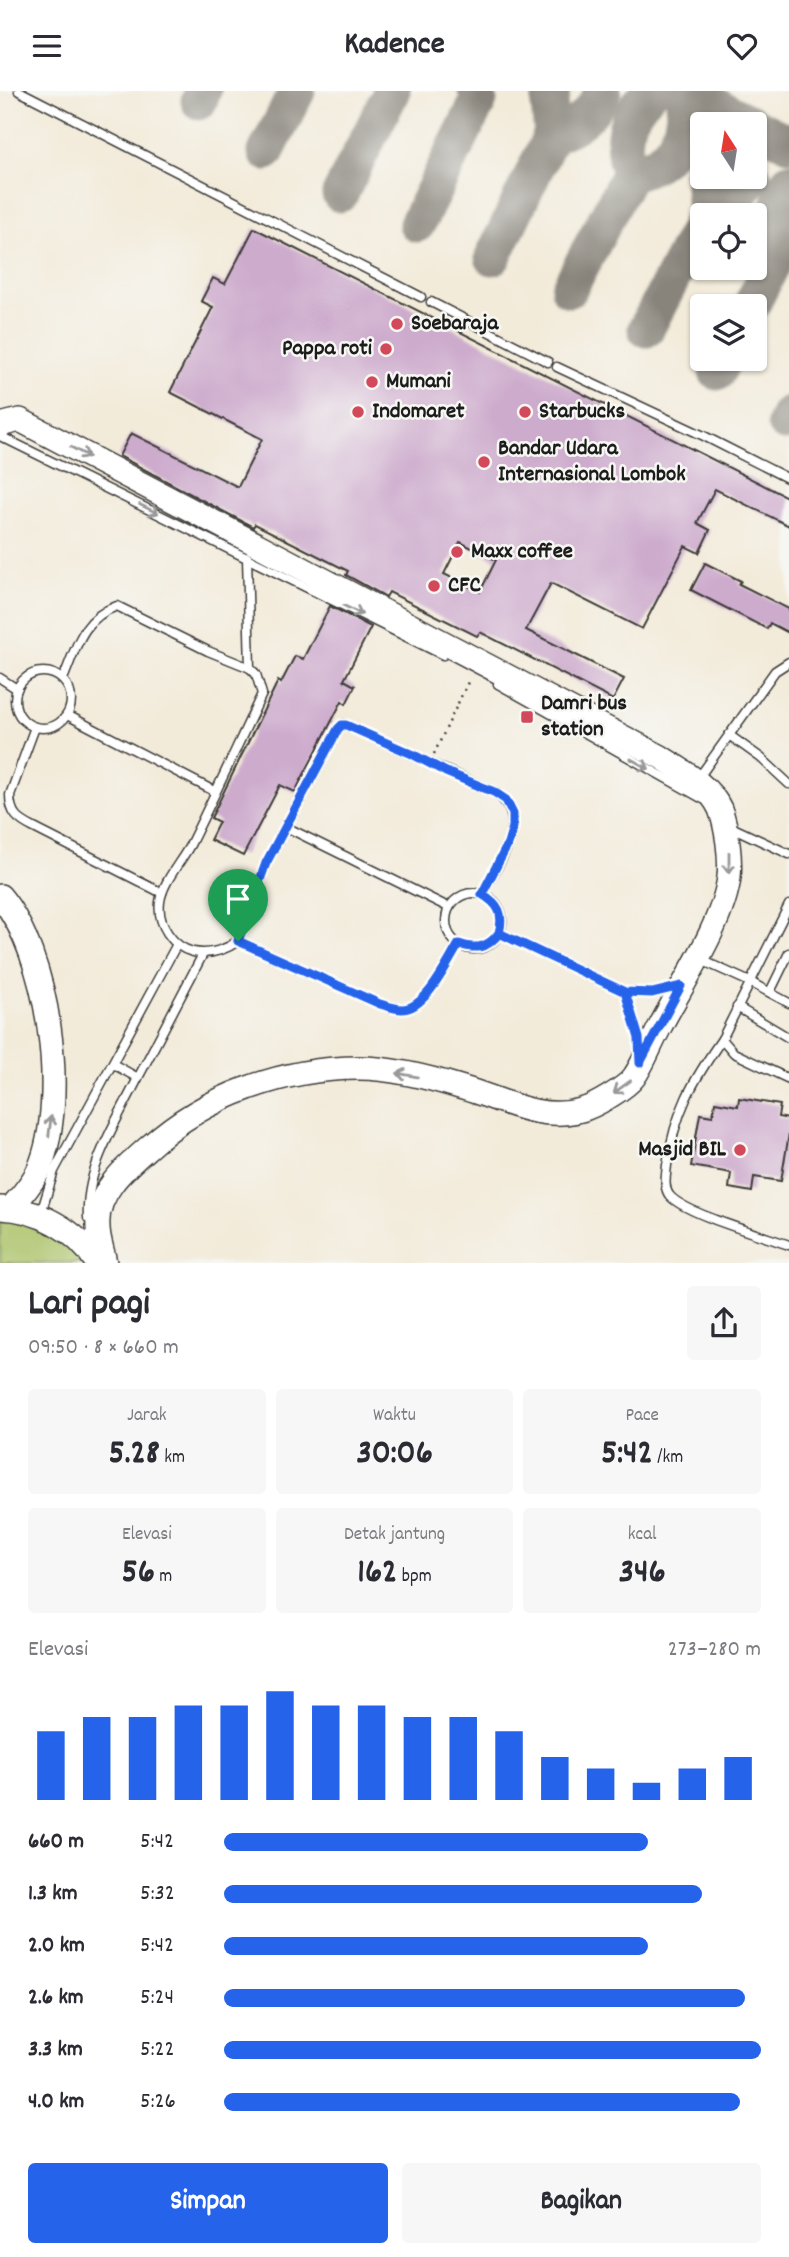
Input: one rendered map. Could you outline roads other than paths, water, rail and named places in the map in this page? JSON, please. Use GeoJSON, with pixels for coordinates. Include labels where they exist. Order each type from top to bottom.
{"type":"FeatureCollection","features":[{"type":"Feature","properties":{"kind":"street"},"geometry":{"type":"LineString","coordinates":[[10,420],[661,757],[697,780],[721,816],[729,848],[729,878],[719,916],[634,1079],[605,1100],[581,1110],[554,1115],[528,1110],[464,1088],[421,1077],[361,1068],[318,1071],[272,1080],[216,1102],[162,1135],[122,1170],[100,1202],[97,1226],[99,1262]]}},
{"type":"Feature","properties":{"kind":"street"},"geometry":{"type":"LineString","coordinates":[[0,896],[29,947],[42,991],[52,1043],[54,1091],[48,1139],[39,1170],[6,1208],[40,1216],[61,1226],[99,1262]]}},
{"type":"Feature","properties":{"kind":"lane"},"geometry":{"type":"LineString","coordinates":[[19,91],[421,297]]}},
{"type":"Feature","properties":{"kind":"lane"},"geometry":{"type":"LineString","coordinates":[[431,302],[548,362]]}},
{"type":"Feature","properties":{"kind":"lane"},"geometry":{"type":"LineString","coordinates":[[557,367],[789,479]]}},
{"type":"Feature","properties":{"kind":"lane"},"geometry":{"type":"LineString","coordinates":[[0,436],[450,659]]}},
{"type":"Feature","properties":{"kind":"lane"},"geometry":{"type":"LineString","coordinates":[[247,557],[250,668]]}},
{"type":"Feature","properties":{"kind":"lane"},"geometry":{"type":"LineString","coordinates":[[63,679],[85,628],[95,617],[117,606],[208,651],[250,668],[256,674],[262,694],[185,853],[162,893],[159,905],[165,929],[177,944],[186,950],[203,954],[228,949],[238,941],[257,886],[342,725],[494,792],[506,800],[513,814],[513,827],[508,844],[482,894]]}},
{"type":"Feature","properties":{"kind":"lane"},"geometry":{"type":"LineString","coordinates":[[697,780],[775,671],[782,664],[789,662]]}},
{"type":"Feature","properties":{"kind":"lane"},"geometry":{"type":"LineString","coordinates":[[37,673],[51,673],[63,679],[71,702],[67,715],[59,723],[47,728],[35,727],[22,719],[15,705],[17,689],[25,678],[37,673]]}},
{"type":"Feature","properties":{"kind":"lane"},"geometry":{"type":"LineString","coordinates":[[486,677],[789,854]]}},
{"type":"Feature","properties":{"kind":"lane"},"geometry":{"type":"LineString","coordinates":[[0,678],[17,689]]}},
{"type":"Feature","properties":{"kind":"lane"},"geometry":{"type":"LineString","coordinates":[[67,715],[214,791]]}},
{"type":"Feature","properties":{"kind":"lane"},"geometry":{"type":"LineString","coordinates":[[35,727],[10,795],[14,815],[34,828],[162,893]]}},
{"type":"Feature","properties":{"kind":"lane"},"geometry":{"type":"LineString","coordinates":[[729,735],[743,743],[789,784]]}},
{"type":"Feature","properties":{"kind":"lane"},"geometry":{"type":"LineString","coordinates":[[286,827],[448,908]]}},
{"type":"Feature","properties":{"kind":"lane"},"geometry":{"type":"LineString","coordinates":[[482,894],[500,909],[502,920],[499,933],[493,941],[482,947],[470,948],[459,944],[449,933],[446,920],[448,908],[465,895],[482,894]]}},
{"type":"Feature","properties":{"kind":"lane"},"geometry":{"type":"LineString","coordinates":[[789,905],[722,1039],[684,1099],[671,1140],[665,1184],[668,1195],[679,1203],[789,1245]]}},
{"type":"Feature","properties":{"kind":"lane"},"geometry":{"type":"LineString","coordinates":[[499,933],[625,992],[652,993],[681,986]]}},
{"type":"Feature","properties":{"kind":"lane"},"geometry":{"type":"LineString","coordinates":[[238,941],[380,1004],[405,1009],[417,1005],[429,992],[459,944]]}},
{"type":"Feature","properties":{"kind":"lane"},"geometry":{"type":"LineString","coordinates":[[40,1216],[54,1171],[177,944]]}},
{"type":"Feature","properties":{"kind":"lane"},"geometry":{"type":"LineString","coordinates":[[770,992],[789,953]]}},
{"type":"Feature","properties":{"kind":"lane"},"geometry":{"type":"LineString","coordinates":[[99,1262],[88,1215],[89,1191],[101,1152],[203,954]]}},
{"type":"Feature","properties":{"kind":"lane"},"geometry":{"type":"LineString","coordinates":[[696,958],[789,1003]]}},
{"type":"Feature","properties":{"kind":"lane"},"geometry":{"type":"LineString","coordinates":[[625,992],[639,1038],[640,1063]]}},
{"type":"Feature","properties":{"kind":"lane"},"geometry":{"type":"LineString","coordinates":[[737,1007],[789,1038]]}},
{"type":"Feature","properties":{"kind":"lane"},"geometry":{"type":"LineString","coordinates":[[722,1039],[734,1053],[789,1079]]}},
{"type":"Feature","properties":{"kind":"lane"},"geometry":{"type":"LineString","coordinates":[[113,1064],[138,1078]]}},
{"type":"Feature","properties":{"kind":"place","name":"Soebaraja"},"geometry":{"type":"Point","coordinates":[397,324]}},
{"type":"Feature","properties":{"kind":"place","name":"Pappa roti"},"geometry":{"type":"Point","coordinates":[386,349]}},
{"type":"Feature","properties":{"kind":"place","name":"Mumani"},"geometry":{"type":"Point","coordinates":[372,382]}},
{"type":"Feature","properties":{"kind":"place","name":"Indomaret"},"geometry":{"type":"Point","coordinates":[358,412]}},
{"type":"Feature","properties":{"kind":"place","name":"Starbucks"},"geometry":{"type":"Point","coordinates":[525,412]}},
{"type":"Feature","properties":{"kind":"place","name":"Bandar Udara Internasional Lombok"},"geometry":{"type":"Point","coordinates":[484,462]}},
{"type":"Feature","properties":{"kind":"place","name":"Maxx coffee"},"geometry":{"type":"Point","coordinates":[457,552]}},
{"type":"Feature","properties":{"kind":"place","name":"CFC"},"geometry":{"type":"Point","coordinates":[434,586]}},
{"type":"Feature","properties":{"kind":"place","name":"Damri bus station"},"geometry":{"type":"Point","coordinates":[527,717]}},
{"type":"Feature","properties":{"kind":"place","name":"Masjid BIL"},"geometry":{"type":"Point","coordinates":[740,1150]}}]}
